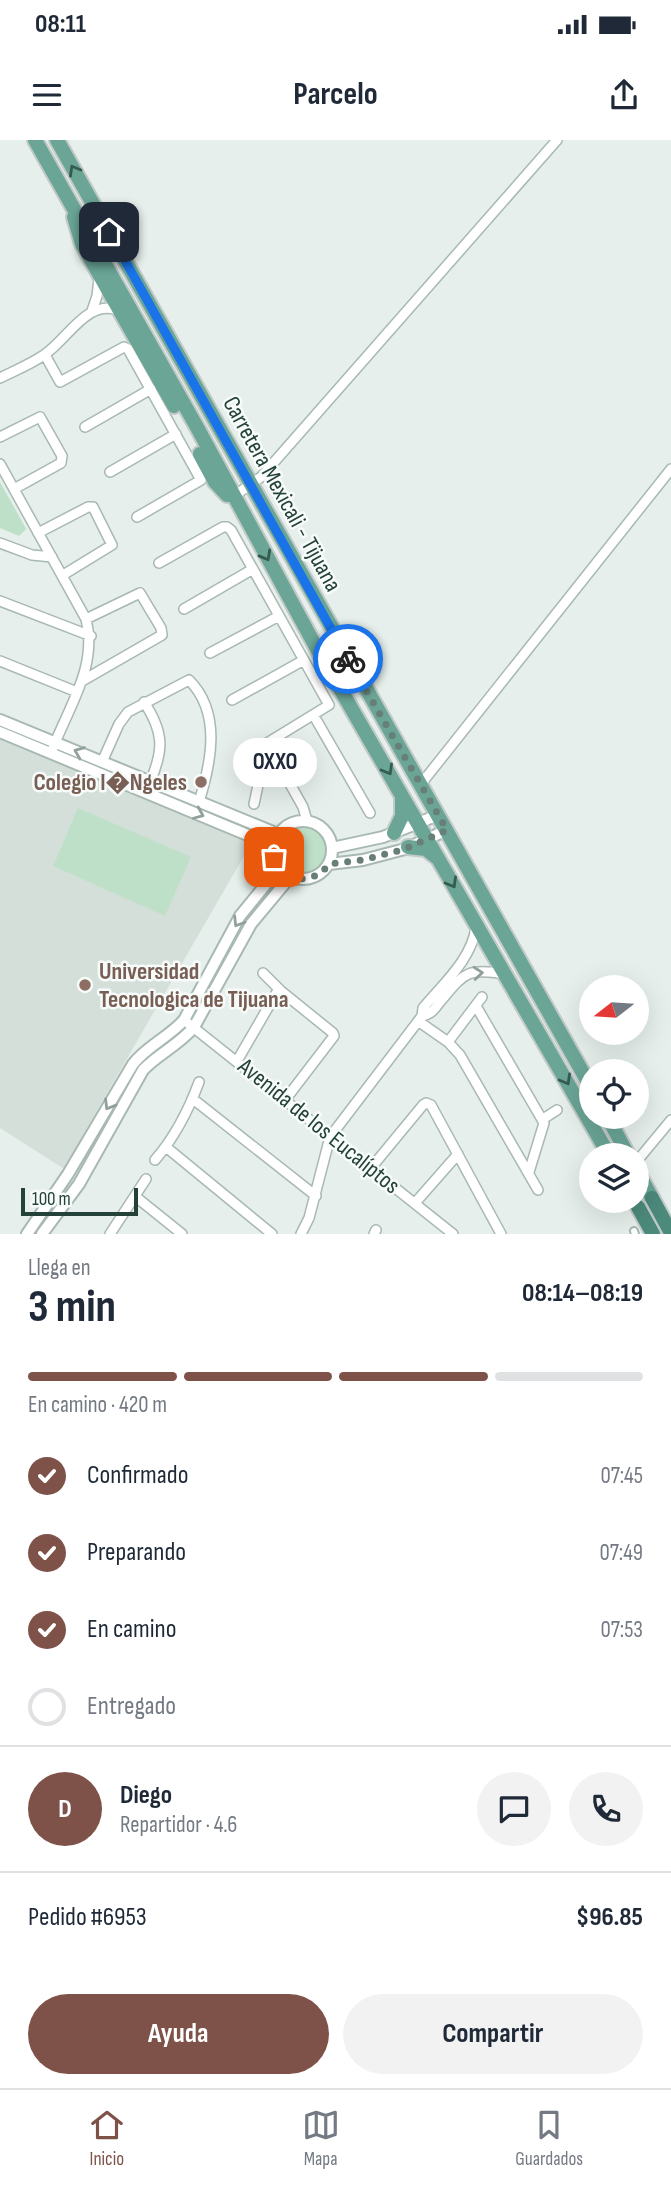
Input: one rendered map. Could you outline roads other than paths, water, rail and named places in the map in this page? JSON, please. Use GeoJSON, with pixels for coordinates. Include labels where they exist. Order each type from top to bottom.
{"type":"FeatureCollection","features":[{"type":"Feature","properties":{"kind":"highway"},"geometry":{"type":"LineString","coordinates":[[652,1198],[671,1223]]}},
{"type":"Feature","properties":{"kind":"highway"},"geometry":{"type":"LineString","coordinates":[[652,1198],[671,1233]]}},
{"type":"Feature","properties":{"kind":"highway"},"geometry":{"type":"LineString","coordinates":[[642,1213],[652,1234]]}},
{"type":"Feature","properties":{"kind":"main road","name":"Carretera Mexicali - Tijuana"},"geometry":{"type":"LineString","coordinates":[[35,140],[335,681],[602,1143]]}},
{"type":"Feature","properties":{"kind":"main road","name":"Carretera Mexicali - Tijuana"},"geometry":{"type":"LineString","coordinates":[[57,140],[579,1066]]}},
{"type":"Feature","properties":{"kind":"main road"},"geometry":{"type":"LineString","coordinates":[[72,205],[78,235],[99,275],[215,482],[225,494],[234,496]]}},
{"type":"Feature","properties":{"kind":"main road"},"geometry":{"type":"LineString","coordinates":[[335,681],[341,681],[348,686],[378,735],[386,738],[392,736]]}},
{"type":"Feature","properties":{"kind":"main road"},"geometry":{"type":"LineString","coordinates":[[394,833],[402,816],[402,794]]}},
{"type":"Feature","properties":{"kind":"main road"},"geometry":{"type":"LineString","coordinates":[[408,847],[426,849],[439,859]]}},
{"type":"Feature","properties":{"kind":"main road"},"geometry":{"type":"LineString","coordinates":[[649,1193],[652,1198]]}},
{"type":"Feature","properties":{"kind":"street"},"geometry":{"type":"LineString","coordinates":[[234,496],[261,478],[556,140]]}},
{"type":"Feature","properties":{"kind":"street"},"geometry":{"type":"LineString","coordinates":[[92,311],[99,275]]}},
{"type":"Feature","properties":{"kind":"street"},"geometry":{"type":"LineString","coordinates":[[0,378],[45,355],[92,311],[107,307],[120,312]]}},
{"type":"Feature","properties":{"kind":"street"},"geometry":{"type":"LineString","coordinates":[[45,355],[60,382],[124,347],[128,349],[152,389],[201,480],[137,517]]}},
{"type":"Feature","properties":{"kind":"street"},"geometry":{"type":"LineString","coordinates":[[85,427],[152,389]]}},
{"type":"Feature","properties":{"kind":"street"},"geometry":{"type":"LineString","coordinates":[[0,437],[40,417],[62,456],[61,463],[14,489]]}},
{"type":"Feature","properties":{"kind":"street"},"geometry":{"type":"LineString","coordinates":[[110,472],[176,434]]}},
{"type":"Feature","properties":{"kind":"street"},"geometry":{"type":"LineString","coordinates":[[0,464],[63,575],[86,619],[91,636],[88,663],[82,681],[53,748]]}},
{"type":"Feature","properties":{"kind":"street"},"geometry":{"type":"LineString","coordinates":[[421,784],[671,469]]}},
{"type":"Feature","properties":{"kind":"street"},"geometry":{"type":"LineString","coordinates":[[38,533],[88,507],[93,507],[112,545],[63,575]]}},
{"type":"Feature","properties":{"kind":"street"},"geometry":{"type":"LineString","coordinates":[[159,563],[227,527],[329,705],[267,743],[254,804]]}},
{"type":"Feature","properties":{"kind":"street"},"geometry":{"type":"LineString","coordinates":[[0,542],[41,557],[52,557]]}},
{"type":"Feature","properties":{"kind":"street"},"geometry":{"type":"LineString","coordinates":[[184,609],[253,569]]}},
{"type":"Feature","properties":{"kind":"street"},"geometry":{"type":"LineString","coordinates":[[82,681],[162,635],[161,628],[140,593],[86,619]]}},
{"type":"Feature","properties":{"kind":"street"},"geometry":{"type":"LineString","coordinates":[[0,601],[91,636]]}},
{"type":"Feature","properties":{"kind":"street"},"geometry":{"type":"LineString","coordinates":[[210,653],[279,615]]}},
{"type":"Feature","properties":{"kind":"street"},"geometry":{"type":"LineString","coordinates":[[232,700],[304,660]]}},
{"type":"Feature","properties":{"kind":"street"},"geometry":{"type":"LineString","coordinates":[[0,661],[77,692]]}},
{"type":"Feature","properties":{"kind":"street"},"geometry":{"type":"LineString","coordinates":[[102,762],[124,717],[144,702],[189,680],[204,703],[212,734],[210,765],[200,802]]}},
{"type":"Feature","properties":{"kind":"street"},"geometry":{"type":"LineString","coordinates":[[144,702],[159,731],[161,748],[150,782]]}},
{"type":"Feature","properties":{"kind":"street"},"geometry":{"type":"LineString","coordinates":[[314,716],[370,813]]}},
{"type":"Feature","properties":{"kind":"street"},"geometry":{"type":"LineString","coordinates":[[0,720],[53,748],[274,846]]}},
{"type":"Feature","properties":{"kind":"street"},"geometry":{"type":"LineString","coordinates":[[0,732],[102,762],[278,834]]}},
{"type":"Feature","properties":{"kind":"street"},"geometry":{"type":"LineString","coordinates":[[267,743],[303,807],[307,821]]}},
{"type":"Feature","properties":{"kind":"street"},"geometry":{"type":"LineString","coordinates":[[332,848],[394,833],[438,815]]}},
{"type":"Feature","properties":{"kind":"street"},"geometry":{"type":"LineString","coordinates":[[307,821],[327,833],[332,848],[329,864],[323,871],[307,879],[290,877],[279,868],[274,857],[274,846],[278,834],[291,823],[307,821]]}},
{"type":"Feature","properties":{"kind":"street"},"geometry":{"type":"LineString","coordinates":[[329,864],[363,860],[408,847],[447,830]]}},
{"type":"Feature","properties":{"kind":"street"},"geometry":{"type":"LineString","coordinates":[[27,1234],[68,1174],[133,1064],[184,1020],[240,916],[279,868]]}},
{"type":"Feature","properties":{"kind":"street"},"geometry":{"type":"LineString","coordinates":[[42,1234],[79,1184],[143,1070],[150,1062],[185,1038],[194,1027],[251,924],[290,877]]}},
{"type":"Feature","properties":{"kind":"street"},"geometry":{"type":"LineString","coordinates":[[301,1234],[310,1218],[330,1137],[420,1019],[423,1007],[471,947],[476,926]]}},
{"type":"Feature","properties":{"kind":"street"},"geometry":{"type":"LineString","coordinates":[[420,1019],[430,1014],[462,976],[470,972],[488,971],[504,974]]}},
{"type":"Feature","properties":{"kind":"street"},"geometry":{"type":"LineString","coordinates":[[263,972],[334,1036],[285,1100]]}},
{"type":"Feature","properties":{"kind":"street"},"geometry":{"type":"LineString","coordinates":[[237,1061],[277,992],[281,991]]}},
{"type":"Feature","properties":{"kind":"street"},"geometry":{"type":"LineString","coordinates":[[448,1042],[482,997]]}},
{"type":"Feature","properties":{"kind":"street"},"geometry":{"type":"LineString","coordinates":[[476,1006],[542,1119],[544,1127],[529,1172]]}},
{"type":"Feature","properties":{"kind":"street"},"geometry":{"type":"LineString","coordinates":[[420,1019],[460,1055],[538,1189]]}},
{"type":"Feature","properties":{"kind":"street","name":"Avenida de los Eucalíptos"},"geometry":{"type":"LineString","coordinates":[[184,1020],[453,1234]]}},
{"type":"Feature","properties":{"kind":"street"},"geometry":{"type":"LineString","coordinates":[[155,1160],[166,1147],[193,1099],[199,1082]]}},
{"type":"Feature","properties":{"kind":"street"},"geometry":{"type":"LineString","coordinates":[[193,1099],[316,1196]]}},
{"type":"Feature","properties":{"kind":"street"},"geometry":{"type":"LineString","coordinates":[[371,1168],[426,1103],[430,1105],[501,1234]]}},
{"type":"Feature","properties":{"kind":"street"},"geometry":{"type":"LineString","coordinates":[[542,1119],[556,1110]]}},
{"type":"Feature","properties":{"kind":"street"},"geometry":{"type":"LineString","coordinates":[[649,1146],[671,1119]]}},
{"type":"Feature","properties":{"kind":"street"},"geometry":{"type":"LineString","coordinates":[[166,1147],[272,1234]]}},
{"type":"Feature","properties":{"kind":"street"},"geometry":{"type":"LineString","coordinates":[[415,1203],[458,1154]]}},
{"type":"Feature","properties":{"kind":"street"},"geometry":{"type":"LineString","coordinates":[[110,1234],[146,1179]]}},
{"type":"Feature","properties":{"kind":"street"},"geometry":{"type":"LineString","coordinates":[[136,1197],[182,1234]]}},
{"type":"Feature","properties":{"kind":"place","name":"Colegio I�Ngeles"},"geometry":{"type":"Point","coordinates":[201,782]}},
{"type":"Feature","properties":{"kind":"place","name":"OXXO"},"geometry":{"type":"Point","coordinates":[274,857]}},
{"type":"Feature","properties":{"kind":"place","name":"Universidad Tecnologica de Tijuana"},"geometry":{"type":"Point","coordinates":[85,985]}}]}
